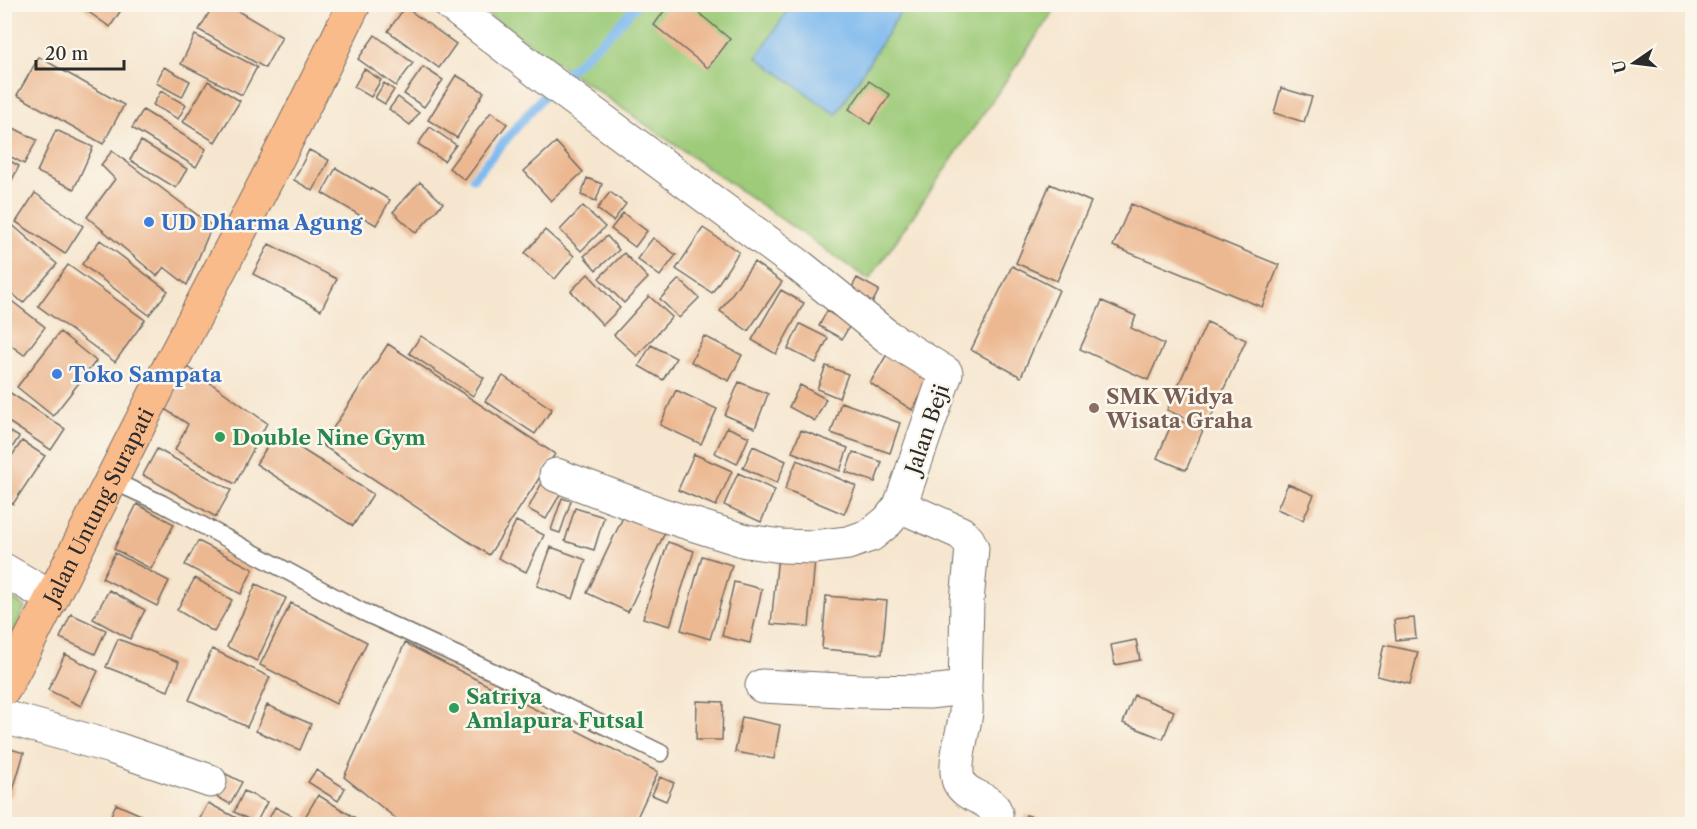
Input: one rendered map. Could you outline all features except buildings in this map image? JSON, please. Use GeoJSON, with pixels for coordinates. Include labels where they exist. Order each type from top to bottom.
{"type":"FeatureCollection","features":[{"type":"Feature","properties":{"kind":"highway","name":"Jalan Untung Surapati"},"geometry":{"type":"LineString","coordinates":[[4,688],[308,101],[354,4]]}},
{"type":"Feature","properties":{"kind":"street","name":"Jalan Beji"},"geometry":{"type":"LineString","coordinates":[[450,4],[572,98],[801,267],[888,337],[946,373],[900,506],[888,521],[871,535],[848,543],[814,547],[782,546],[746,541],[660,514],[556,475]]}},
{"type":"Feature","properties":{"kind":"street"},"geometry":{"type":"LineString","coordinates":[[900,506],[961,533],[972,548],[967,601],[966,710],[957,777],[965,790],[988,802],[995,810],[997,817],[995,825]]}},
{"type":"Feature","properties":{"kind":"street"},"geometry":{"type":"LineString","coordinates":[[4,570],[52,598]]}},
{"type":"Feature","properties":{"kind":"street"},"geometry":{"type":"LineString","coordinates":[[762,686],[928,692],[965,688]]}},
{"type":"Feature","properties":{"kind":"street"},"geometry":{"type":"LineString","coordinates":[[4,717],[111,747],[210,781]]}},
{"type":"Feature","properties":{"kind":"lane"},"geometry":{"type":"LineString","coordinates":[[111,480],[163,504],[361,611],[661,753]]}},
{"type":"Feature","properties":{"kind":"green space"},"geometry":{"type":"Polygon","coordinates":[[[474,5],[1058,5],[869,280],[474,5]]]}},
{"type":"Feature","properties":{"kind":"green space"},"geometry":{"type":"Polygon","coordinates":[[[5,593],[25,607],[5,650],[5,593]]]}},
{"type":"Feature","properties":{"kind":"water"},"geometry":{"type":"Polygon","coordinates":[[[791,5],[905,5],[836,115],[757,57],[791,5]]]}},
{"type":"Feature","properties":{"kind":"waterway"},"geometry":{"type":"LineString","coordinates":[[473,178],[551,87],[616,28],[637,4]]}},
{"type":"Feature","properties":{"kind":"place","name":"UD Dharma Agung"},"geometry":{"type":"Point","coordinates":[149,222]}},
{"type":"Feature","properties":{"kind":"place","name":"Toko Sampata"},"geometry":{"type":"Point","coordinates":[57,374]}},
{"type":"Feature","properties":{"kind":"place","name":"SMK Widya Wisata Graha"},"geometry":{"type":"Point","coordinates":[1094,408]}},
{"type":"Feature","properties":{"kind":"place","name":"Double Nine Gym"},"geometry":{"type":"Point","coordinates":[220,437]}},
{"type":"Feature","properties":{"kind":"place","name":"Satriya Amlapura Futsal"},"geometry":{"type":"Point","coordinates":[454,708]}}]}
